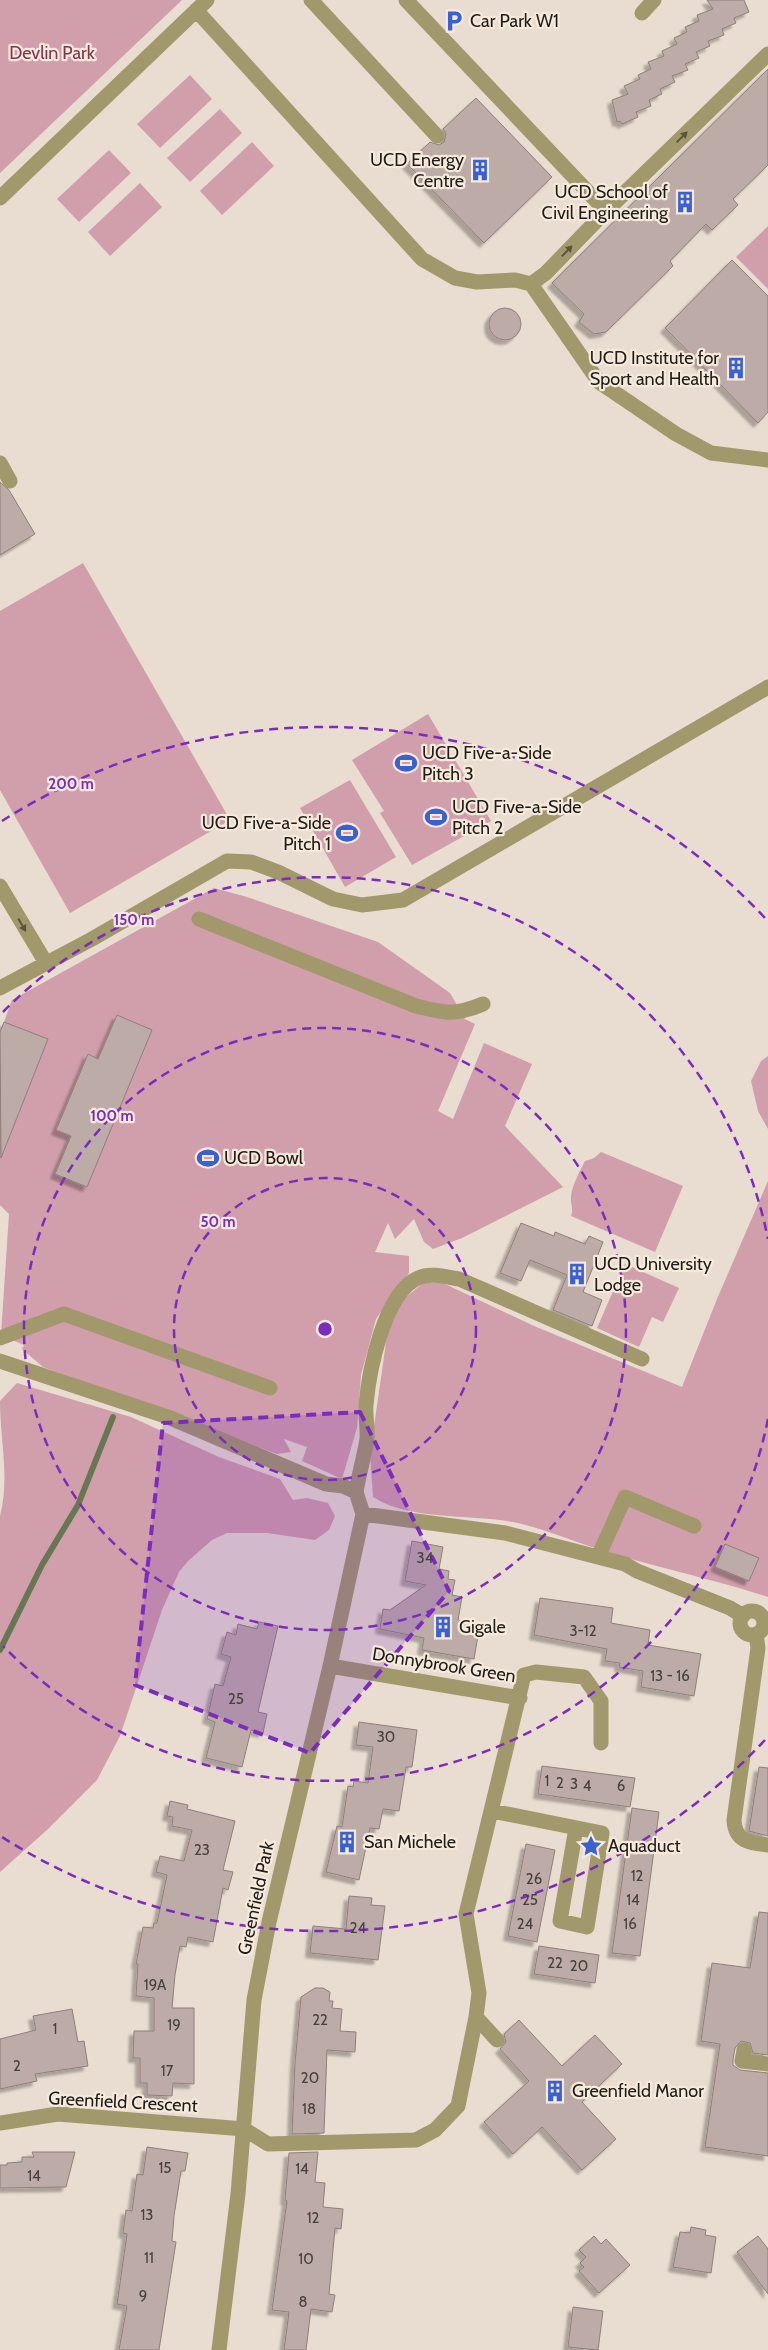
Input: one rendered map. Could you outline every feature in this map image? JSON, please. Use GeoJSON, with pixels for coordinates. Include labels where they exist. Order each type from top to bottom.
{"type":"FeatureCollection","features":[{"type":"Feature","properties":{"kind":"street"},"geometry":{"type":"LineString","coordinates":[[406,0],[606,211]]}},
{"type":"Feature","properties":{"kind":"street"},"geometry":{"type":"LineString","coordinates":[[642,13],[654,0]]}},
{"type":"Feature","properties":{"kind":"street"},"geometry":{"type":"LineString","coordinates":[[311,1],[437,136]]}},
{"type":"Feature","properties":{"kind":"street"},"geometry":{"type":"LineString","coordinates":[[0,198],[201,5],[422,259],[456,278],[477,282],[505,280],[531,284],[546,273],[606,211],[768,54]]}},
{"type":"Feature","properties":{"kind":"street"},"geometry":{"type":"LineString","coordinates":[[531,284],[599,382],[676,434],[711,453],[768,460]]}},
{"type":"Feature","properties":{"kind":"street"},"geometry":{"type":"LineString","coordinates":[[0,463],[10,481]]}},
{"type":"Feature","properties":{"kind":"street"},"geometry":{"type":"LineString","coordinates":[[0,988],[227,861],[251,862],[286,876],[333,899],[362,905],[403,900],[768,687]]}},
{"type":"Feature","properties":{"kind":"street"},"geometry":{"type":"LineString","coordinates":[[0,886],[46,963]]}},
{"type":"Feature","properties":{"kind":"street"},"geometry":{"type":"LineString","coordinates":[[199,919],[416,1006],[450,1012],[464,1012],[483,1004]]}},
{"type":"Feature","properties":{"kind":"street"},"geometry":{"type":"LineString","coordinates":[[0,1361],[168,1417],[326,1484],[343,1486],[356,1492],[367,1438],[366,1406],[372,1370],[388,1311],[402,1291],[418,1278],[437,1275],[459,1279],[642,1359]]}},
{"type":"Feature","properties":{"kind":"street"},"geometry":{"type":"LineString","coordinates":[[0,1338],[64,1314],[270,1388]]}},
{"type":"Feature","properties":{"kind":"street","name":"Greenfield Park"},"geometry":{"type":"LineString","coordinates":[[219,2350],[238,2194],[254,2000],[276,1893],[330,1666],[363,1514],[356,1492]]}},
{"type":"Feature","properties":{"kind":"street"},"geometry":{"type":"LineString","coordinates":[[598,1557],[625,1497],[694,1526]]}},
{"type":"Feature","properties":{"kind":"street"},"geometry":{"type":"LineString","coordinates":[[363,1514],[505,1533],[625,1564],[637,1571],[730,1608],[743,1616],[740,1622],[742,1629],[748,1634],[756,1634],[758,1648],[734,1829],[739,1838],[747,1842],[768,1845]]}},
{"type":"Feature","properties":{"kind":"street","name":"Donnybrook Green"},"geometry":{"type":"LineString","coordinates":[[330,1666],[520,1698],[524,1675],[536,1672],[584,1677],[601,1701],[602,1743]]}},
{"type":"Feature","properties":{"kind":"street"},"geometry":{"type":"LineString","coordinates":[[244,2129],[268,2144],[416,2140],[436,2130],[458,2106],[479,1994],[466,1914],[520,1698]]}},
{"type":"Feature","properties":{"kind":"street"},"geometry":{"type":"LineString","coordinates":[[492,1811],[602,1833],[587,1927],[560,1921],[576,1828]]}},
{"type":"Feature","properties":{"kind":"street"},"geometry":{"type":"LineString","coordinates":[[476,2017],[497,2040]]}},
{"type":"Feature","properties":{"kind":"street"},"geometry":{"type":"LineString","coordinates":[[744,2050],[742,2061],[768,2064]]}},
{"type":"Feature","properties":{"kind":"street","name":"Greenfield Crescent"},"geometry":{"type":"LineString","coordinates":[[0,2123],[26,2117],[58,2114],[244,2129]]}},
{"type":"Feature","properties":{"kind":"highlighted area"},"geometry":{"type":"Polygon","coordinates":[[[360,1412],[449,1591],[310,1753],[135,1685],[163,1423],[360,1412]]]}},
{"type":"Feature","properties":{"kind":"green space","name":"Devlin Park"},"geometry":{"type":"Polygon","coordinates":[[[0,0],[182,0],[0,173],[0,0]]]}},
{"type":"Feature","properties":{"kind":"green space"},"geometry":{"type":"Polygon","coordinates":[[[190,75],[212,99],[160,148],[137,124],[190,75]]]}},
{"type":"Feature","properties":{"kind":"green space"},"geometry":{"type":"Polygon","coordinates":[[[220,109],[242,133],[190,182],[167,158],[220,109]]]}},
{"type":"Feature","properties":{"kind":"green space"},"geometry":{"type":"Polygon","coordinates":[[[252,142],[274,166],[222,215],[200,191],[252,142]]]}},
{"type":"Feature","properties":{"kind":"green space"},"geometry":{"type":"Polygon","coordinates":[[[109,150],[131,173],[79,222],[57,199],[109,150]]]}},
{"type":"Feature","properties":{"kind":"green space"},"geometry":{"type":"Polygon","coordinates":[[[140,183],[162,207],[110,256],[88,232],[140,183]]]}},
{"type":"Feature","properties":{"kind":"green space"},"geometry":{"type":"Polygon","coordinates":[[[768,226],[768,289],[736,257],[768,226]]]}},
{"type":"Feature","properties":{"kind":"green space"},"geometry":{"type":"Polygon","coordinates":[[[83,563],[230,820],[70,913],[0,790],[0,611],[83,563]]]}},
{"type":"Feature","properties":{"kind":"green space"},"geometry":{"type":"Polygon","coordinates":[[[428,714],[491,821],[412,865],[380,813],[384,811],[352,760],[428,714]]]}},
{"type":"Feature","properties":{"kind":"green space","name":"UCD Five-a-Side Pitch 1"},"geometry":{"type":"Polygon","coordinates":[[[350,780],[396,857],[345,887],[300,808],[350,780]]]}},
{"type":"Feature","properties":{"kind":"green space","name":"UCD Bowl"},"geometry":{"type":"Polygon","coordinates":[[[214,888],[247,897],[378,942],[450,993],[465,1019],[475,1024],[438,1111],[453,1119],[484,1043],[532,1064],[505,1126],[563,1187],[462,1238],[433,1249],[424,1242],[414,1219],[395,1239],[388,1223],[375,1252],[409,1256],[409,1273],[376,1319],[361,1375],[357,1428],[342,1479],[302,1461],[307,1447],[284,1439],[291,1452],[277,1454],[43,1367],[22,1349],[24,1345],[1,1335],[9,1214],[0,1205],[0,1033],[12,1000],[214,888]]]}},
{"type":"Feature","properties":{"kind":"green space"},"geometry":{"type":"Polygon","coordinates":[[[768,1056],[768,1129],[758,1111],[751,1081],[761,1061],[768,1056]]]}},
{"type":"Feature","properties":{"kind":"green space"},"geometry":{"type":"Polygon","coordinates":[[[601,1152],[683,1186],[655,1252],[571,1216],[571,1196],[578,1174],[585,1161],[594,1158],[601,1152]]]}},
{"type":"Feature","properties":{"kind":"green space"},"geometry":{"type":"Polygon","coordinates":[[[768,1181],[768,1597],[611,1553],[525,1525],[513,1522],[441,1516],[404,1510],[388,1505],[373,1497],[370,1454],[388,1329],[399,1303],[423,1283],[443,1283],[534,1326],[682,1387],[717,1299],[768,1181]]]}},
{"type":"Feature","properties":{"kind":"green space"},"geometry":{"type":"Polygon","coordinates":[[[625,1264],[679,1288],[663,1322],[652,1317],[639,1347],[597,1328],[625,1264]]]}},
{"type":"Feature","properties":{"kind":"green space"},"geometry":{"type":"Polygon","coordinates":[[[17,1383],[131,1417],[219,1457],[280,1479],[293,1500],[307,1498],[328,1503],[335,1516],[329,1530],[315,1540],[267,1533],[227,1533],[212,1540],[188,1561],[179,1572],[162,1610],[120,1736],[97,1780],[48,1829],[0,1872],[0,1516],[3,1502],[4,1473],[0,1401],[17,1383]]]}},
{"type":"Feature","properties":{"kind":"building"},"geometry":{"type":"Polygon","coordinates":[[[707,0],[744,0],[749,12],[734,18],[736,23],[722,29],[724,35],[708,41],[710,46],[696,52],[699,58],[685,64],[688,70],[672,76],[675,82],[660,89],[662,94],[649,100],[651,106],[636,112],[638,117],[622,124],[620,121],[617,122],[612,100],[628,94],[624,86],[640,79],[638,75],[651,69],[648,62],[664,56],[662,51],[677,44],[674,38],[687,32],[685,27],[699,21],[697,15],[713,9],[707,0]]]}},
{"type":"Feature","properties":{"kind":"building","name":"UCD School of Civil Engineering"},"geometry":{"type":"Polygon","coordinates":[[[768,69],[768,165],[733,199],[738,205],[712,230],[706,224],[670,261],[673,266],[606,332],[594,334],[579,322],[584,314],[552,283],[768,69]]]}},
{"type":"Feature","properties":{"kind":"building","name":"UCD Energy Centre"},"geometry":{"type":"Polygon","coordinates":[[[476,98],[552,177],[484,243],[407,164],[430,142],[439,145],[444,142],[446,134],[443,129],[476,98]]]}},
{"type":"Feature","properties":{"kind":"building","name":"UCD Institute for Sport and Health"},"geometry":{"type":"Polygon","coordinates":[[[732,260],[768,296],[768,412],[758,423],[665,328],[732,260]]]}},
{"type":"Feature","properties":{"kind":"building"},"geometry":{"type":"Polygon","coordinates":[[[505,308],[516,313],[521,324],[516,335],[505,340],[494,335],[489,324],[494,313],[505,308]]]}},
{"type":"Feature","properties":{"kind":"building"},"geometry":{"type":"Polygon","coordinates":[[[0,482],[9,490],[35,534],[0,555],[0,482]]]}},
{"type":"Feature","properties":{"kind":"building"},"geometry":{"type":"Polygon","coordinates":[[[117,1015],[152,1030],[87,1187],[55,1174],[71,1136],[56,1130],[88,1054],[98,1059],[117,1015]]]}},
{"type":"Feature","properties":{"kind":"building"},"geometry":{"type":"Polygon","coordinates":[[[4,1022],[48,1039],[1,1158],[0,1032],[4,1022]]]}},
{"type":"Feature","properties":{"kind":"building","name":"UCD University Lodge"},"geometry":{"type":"Polygon","coordinates":[[[521,1223],[554,1236],[555,1232],[585,1244],[589,1236],[603,1242],[583,1292],[602,1300],[592,1326],[553,1310],[567,1275],[530,1260],[521,1281],[500,1273],[521,1223]]]}},
{"type":"Feature","properties":{"kind":"building","name":"Gigale"},"geometry":{"type":"Polygon","coordinates":[[[412,1541],[443,1547],[439,1569],[449,1571],[448,1579],[455,1580],[452,1595],[462,1597],[458,1620],[471,1622],[470,1629],[479,1630],[474,1659],[422,1650],[424,1638],[380,1629],[383,1609],[390,1610],[426,1585],[405,1581],[412,1541]]]}},
{"type":"Feature","properties":{"kind":"building"},"geometry":{"type":"Polygon","coordinates":[[[725,1544],[759,1558],[749,1581],[715,1567],[725,1544]]]}},
{"type":"Feature","properties":{"kind":"building"},"geometry":{"type":"Polygon","coordinates":[[[540,1598],[613,1608],[611,1623],[650,1630],[648,1645],[701,1654],[694,1696],[641,1687],[643,1671],[619,1667],[620,1663],[605,1661],[607,1649],[534,1635],[540,1598]]]}},
{"type":"Feature","properties":{"kind":"building"},"geometry":{"type":"Polygon","coordinates":[[[259,1622],[278,1626],[258,1712],[267,1714],[263,1733],[251,1730],[242,1767],[206,1758],[215,1722],[207,1719],[215,1684],[223,1686],[231,1657],[221,1654],[227,1632],[236,1635],[238,1624],[257,1629],[259,1622]]]}},
{"type":"Feature","properties":{"kind":"building"},"geometry":{"type":"Polygon","coordinates":[[[359,1722],[417,1730],[412,1767],[406,1767],[399,1811],[383,1809],[379,1829],[370,1828],[359,1880],[326,1872],[337,1826],[342,1827],[348,1786],[353,1787],[354,1781],[368,1783],[373,1747],[356,1745],[359,1722]]]}},
{"type":"Feature","properties":{"kind":"building"},"geometry":{"type":"Polygon","coordinates":[[[542,1766],[635,1778],[630,1807],[538,1794],[542,1766]]]}},
{"type":"Feature","properties":{"kind":"building"},"geometry":{"type":"Polygon","coordinates":[[[759,1767],[768,1768],[768,1836],[749,1831],[759,1767]]]}},
{"type":"Feature","properties":{"kind":"building"},"geometry":{"type":"Polygon","coordinates":[[[170,1801],[188,1805],[187,1809],[235,1821],[223,1870],[233,1872],[228,1890],[223,1888],[213,1942],[188,1937],[186,1947],[180,1946],[172,2008],[194,2008],[194,2084],[173,2083],[172,2096],[147,2095],[147,2083],[140,2083],[140,2058],[133,2058],[134,2031],[154,2031],[154,1998],[136,1996],[138,1964],[136,1964],[143,1927],[153,1928],[154,1923],[157,1923],[167,1875],[156,1872],[160,1856],[184,1861],[192,1830],[172,1826],[173,1817],[167,1816],[170,1801]]]}},
{"type":"Feature","properties":{"kind":"building"},"geometry":{"type":"Polygon","coordinates":[[[632,1808],[659,1812],[640,1956],[612,1953],[632,1808]]]}},
{"type":"Feature","properties":{"kind":"building"},"geometry":{"type":"Polygon","coordinates":[[[526,1844],[555,1850],[537,1942],[508,1936],[526,1844]]]}},
{"type":"Feature","properties":{"kind":"building"},"geometry":{"type":"Polygon","coordinates":[[[349,1896],[372,1898],[371,1905],[385,1906],[378,1960],[310,1953],[313,1926],[346,1929],[349,1896]]]}},
{"type":"Feature","properties":{"kind":"building"},"geometry":{"type":"Polygon","coordinates":[[[759,1912],[768,1913],[768,2055],[753,2053],[750,2043],[741,2041],[735,2048],[733,2065],[740,2070],[768,2073],[768,2156],[705,2147],[720,2044],[701,2041],[712,1963],[750,1968],[759,1912]]]}},
{"type":"Feature","properties":{"kind":"building"},"geometry":{"type":"Polygon","coordinates":[[[539,1946],[599,1955],[595,1983],[534,1974],[539,1946]]]}},
{"type":"Feature","properties":{"kind":"building"},"geometry":{"type":"Polygon","coordinates":[[[315,1988],[323,1988],[330,1992],[329,2001],[333,2001],[332,2008],[342,2009],[340,2031],[356,2032],[355,2052],[327,2050],[324,2133],[292,2134],[295,2063],[301,1997],[315,1988]]]}},
{"type":"Feature","properties":{"kind":"building"},"geometry":{"type":"Polygon","coordinates":[[[72,2009],[78,2042],[84,2041],[88,2066],[35,2074],[37,2081],[0,2089],[0,2039],[36,2030],[33,2016],[72,2009]]]}},
{"type":"Feature","properties":{"kind":"building","name":"Greenfield Manor"},"geometry":{"type":"Polygon","coordinates":[[[519,2020],[562,2066],[595,2035],[622,2064],[582,2102],[616,2139],[582,2170],[542,2127],[513,2154],[484,2122],[529,2081],[500,2049],[506,2042],[504,2034],[519,2020]]]}},
{"type":"Feature","properties":{"kind":"building"},"geometry":{"type":"Polygon","coordinates":[[[147,2147],[188,2153],[185,2171],[181,2171],[174,2216],[172,2241],[176,2242],[159,2350],[119,2350],[127,2306],[117,2304],[127,2234],[123,2233],[126,2210],[132,2211],[137,2174],[143,2175],[147,2147]]]}},
{"type":"Feature","properties":{"kind":"building"},"geometry":{"type":"Polygon","coordinates":[[[32,2152],[75,2152],[66,2187],[0,2188],[0,2165],[22,2162],[22,2157],[34,2157],[32,2152]]]}},
{"type":"Feature","properties":{"kind":"building"},"geometry":{"type":"Polygon","coordinates":[[[318,2152],[315,2182],[325,2183],[323,2207],[343,2209],[341,2229],[335,2228],[329,2294],[335,2295],[332,2312],[311,2309],[306,2350],[284,2350],[289,2312],[272,2310],[287,2201],[285,2200],[289,2153],[318,2152]]]}},
{"type":"Feature","properties":{"kind":"building"},"geometry":{"type":"Polygon","coordinates":[[[691,2227],[706,2230],[705,2235],[716,2237],[711,2273],[673,2267],[680,2232],[690,2233],[691,2227]]]}},
{"type":"Feature","properties":{"kind":"building"},"geometry":{"type":"Polygon","coordinates":[[[594,2236],[601,2244],[606,2239],[630,2265],[599,2293],[579,2271],[584,2267],[580,2263],[586,2257],[579,2250],[594,2236]]]}},
{"type":"Feature","properties":{"kind":"building"},"geometry":{"type":"Polygon","coordinates":[[[758,2236],[768,2249],[768,2294],[737,2252],[758,2236]]]}},
{"type":"Feature","properties":{"kind":"building"},"geometry":{"type":"Polygon","coordinates":[[[573,2307],[603,2311],[598,2350],[568,2347],[573,2307]]]}},
{"type":"Feature","properties":{"kind":"waterway"},"geometry":{"type":"LineString","coordinates":[[0,1650],[42,1565],[78,1505],[113,1417]]}},
{"type":"Feature","properties":{"kind":"place","name":"Car Park W1"},"geometry":{"type":"Point","coordinates":[454,21]}},
{"type":"Feature","properties":{"kind":"place","name":"UCD Energy Centre"},"geometry":{"type":"Point","coordinates":[480,170]}},
{"type":"Feature","properties":{"kind":"place","name":"UCD School of Civil Engineering"},"geometry":{"type":"Point","coordinates":[685,202]}},
{"type":"Feature","properties":{"kind":"place","name":"UCD Institute for Sport and Health"},"geometry":{"type":"Point","coordinates":[736,368]}},
{"type":"Feature","properties":{"kind":"place","name":"UCD Five-a-Side Pitch 3"},"geometry":{"type":"Point","coordinates":[406,763]}},
{"type":"Feature","properties":{"kind":"place","name":"UCD Five-a-Side Pitch 2"},"geometry":{"type":"Point","coordinates":[436,817]}},
{"type":"Feature","properties":{"kind":"place","name":"UCD Five-a-Side Pitch 1"},"geometry":{"type":"Point","coordinates":[347,833]}},
{"type":"Feature","properties":{"kind":"place","name":"UCD Bowl"},"geometry":{"type":"Point","coordinates":[208,1158]}},
{"type":"Feature","properties":{"kind":"place","name":"UCD University Lodge"},"geometry":{"type":"Point","coordinates":[577,1274]}},
{"type":"Feature","properties":{"kind":"place","name":"Gigale"},"geometry":{"type":"Point","coordinates":[443,1627]}},
{"type":"Feature","properties":{"kind":"place","name":"San Michele"},"geometry":{"type":"Point","coordinates":[347,1842]}},
{"type":"Feature","properties":{"kind":"place","name":"Aquaduct"},"geometry":{"type":"Point","coordinates":[591,1846]}},
{"type":"Feature","properties":{"kind":"place","name":"Greenfield Manor"},"geometry":{"type":"Point","coordinates":[555,2091]}}]}
